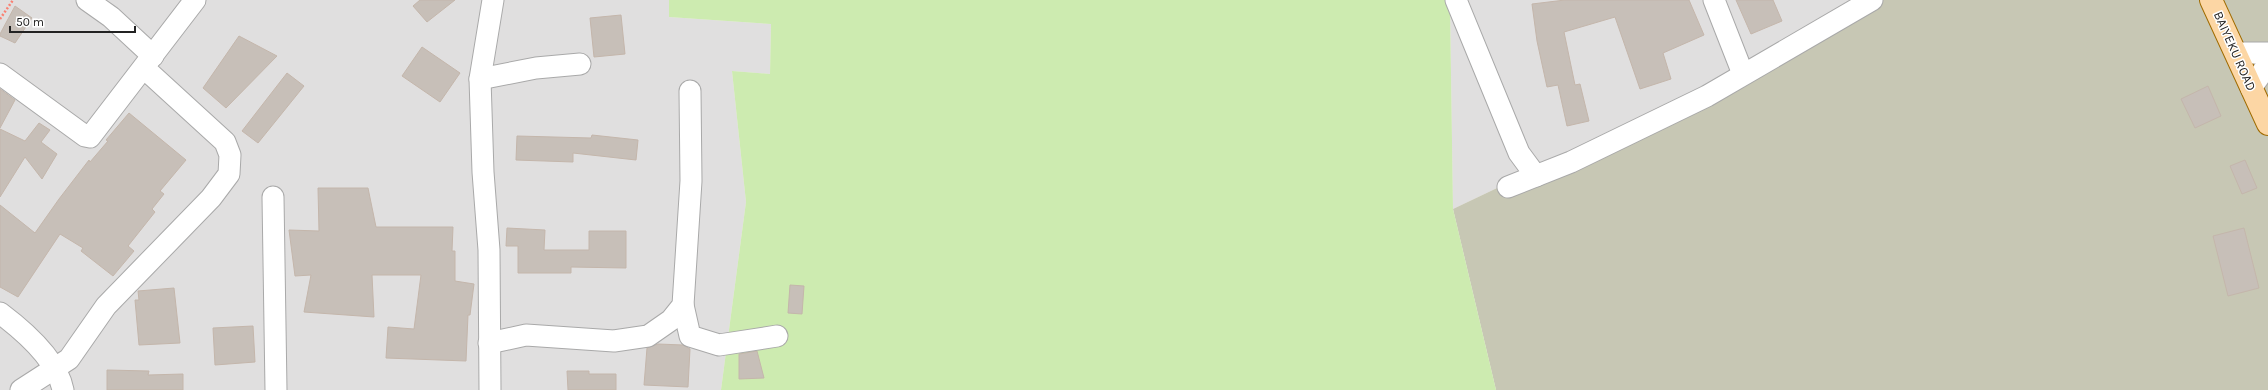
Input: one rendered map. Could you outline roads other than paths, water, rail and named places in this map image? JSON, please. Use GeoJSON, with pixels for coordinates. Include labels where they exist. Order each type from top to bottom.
{"type":"FeatureCollection","features":[{"type":"Feature","properties":{"kind":"main road","name":"BAIYEKU ROAD"},"geometry":{"type":"LineString","coordinates":[[2211,0],[2268,124]]}},
{"type":"Feature","properties":{"kind":"street"},"geometry":{"type":"LineString","coordinates":[[21,390],[69,359],[106,306],[185,226],[229,174],[230,155],[225,142],[149,62],[111,17],[87,0]]}},
{"type":"Feature","properties":{"kind":"street"},"geometry":{"type":"LineString","coordinates":[[0,74],[85,136],[90,137],[149,62],[195,0]]}},
{"type":"Feature","properties":{"kind":"street"},"geometry":{"type":"LineString","coordinates":[[490,390],[489,250],[483,172],[480,79],[493,0]]}},
{"type":"Feature","properties":{"kind":"street"},"geometry":{"type":"LineString","coordinates":[[1456,0],[1519,153],[1536,176]]}},
{"type":"Feature","properties":{"kind":"street"},"geometry":{"type":"LineString","coordinates":[[1714,0],[1743,74]]}},
{"type":"Feature","properties":{"kind":"street"},"geometry":{"type":"LineString","coordinates":[[1508,187],[1571,162],[1707,96],[1872,0]]}},
{"type":"Feature","properties":{"kind":"street"},"geometry":{"type":"LineString","coordinates":[[2236,53],[2268,53]]}},
{"type":"Feature","properties":{"kind":"street"},"geometry":{"type":"LineString","coordinates":[[480,79],[536,68],[580,64]]}},
{"type":"Feature","properties":{"kind":"street"},"geometry":{"type":"LineString","coordinates":[[2251,88],[2268,64]]}},
{"type":"Feature","properties":{"kind":"street"},"geometry":{"type":"LineString","coordinates":[[690,92],[691,182],[683,305],[690,336],[719,345],[777,336]]}},
{"type":"Feature","properties":{"kind":"street"},"geometry":{"type":"LineString","coordinates":[[273,196],[276,390]]}},
{"type":"Feature","properties":{"kind":"street"},"geometry":{"type":"LineString","coordinates":[[489,343],[526,335],[614,341],[648,336],[671,320],[683,305]]}},
{"type":"Feature","properties":{"kind":"street"},"geometry":{"type":"LineString","coordinates":[[0,313],[32,341],[55,369],[63,390]]}}]}
